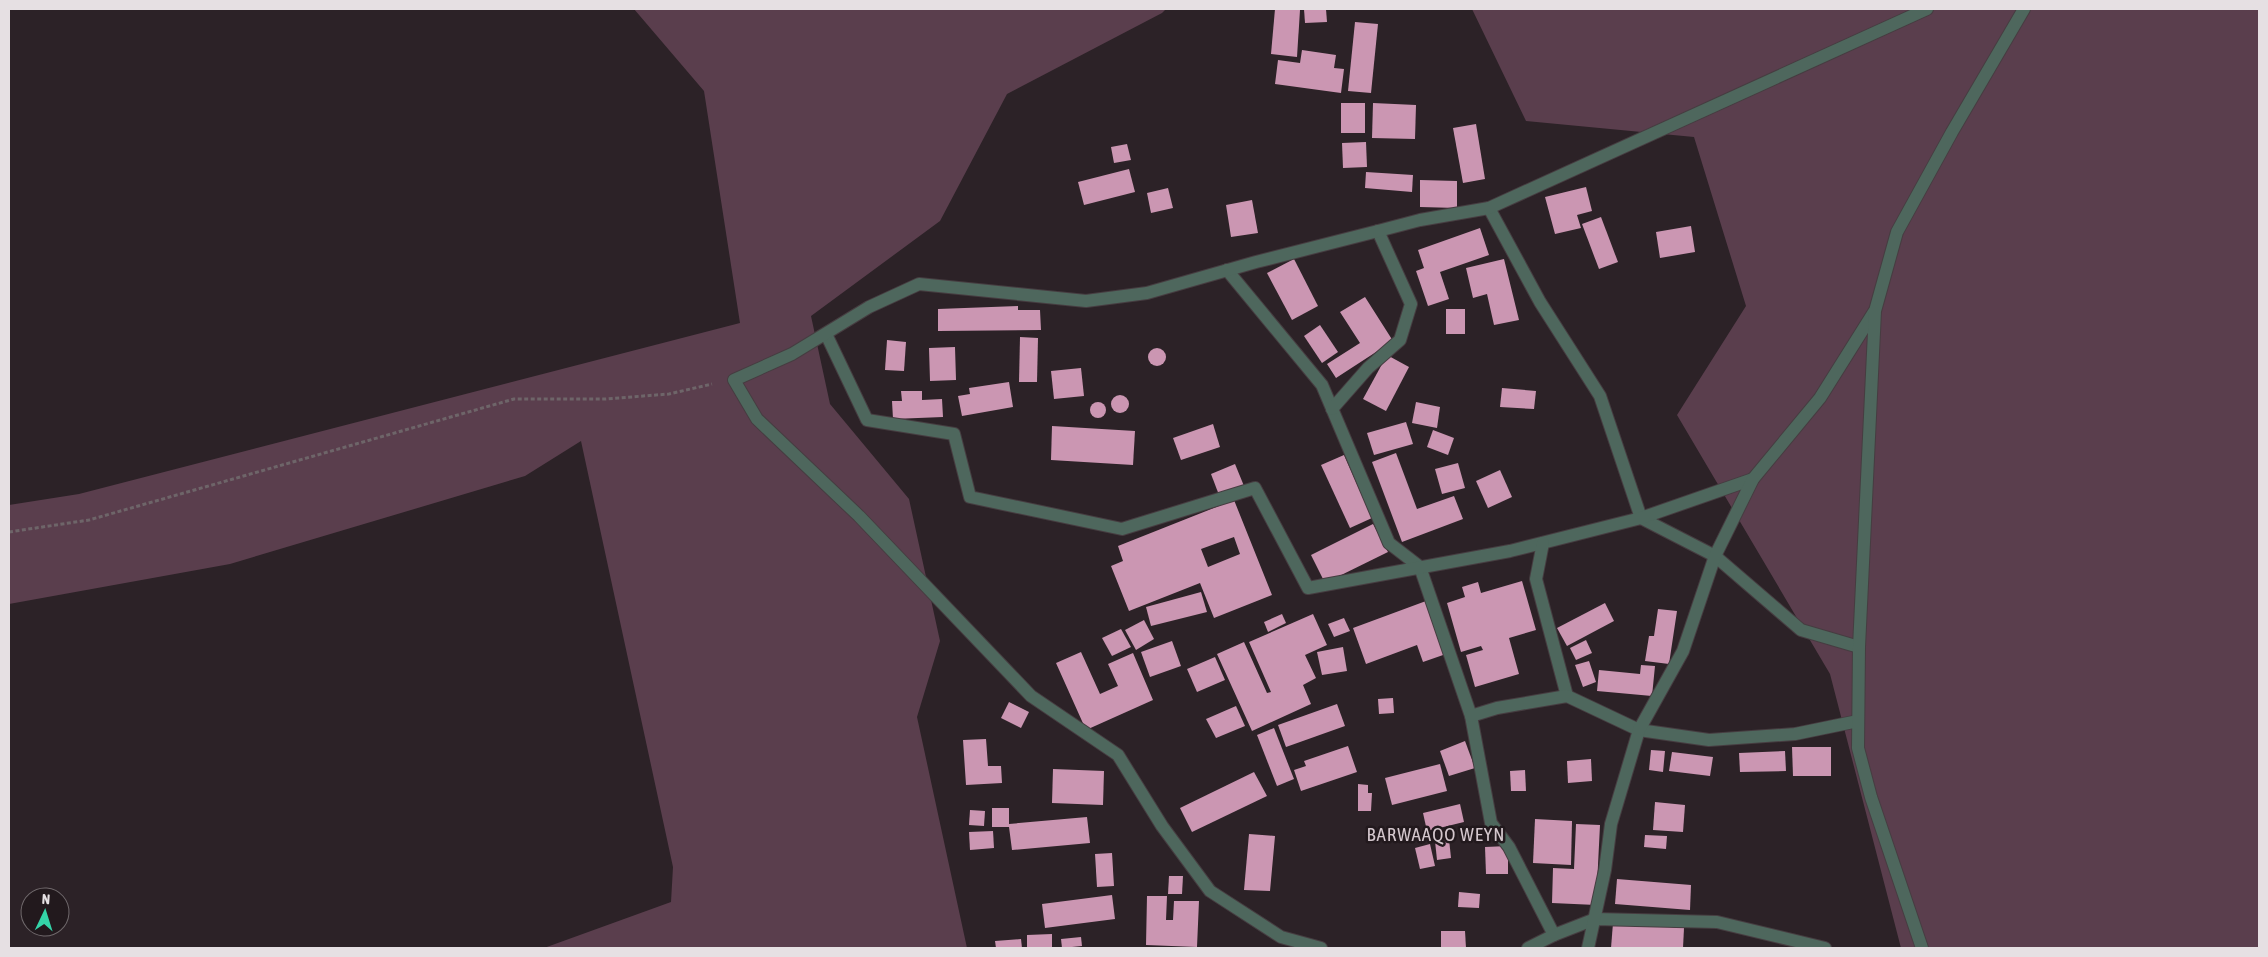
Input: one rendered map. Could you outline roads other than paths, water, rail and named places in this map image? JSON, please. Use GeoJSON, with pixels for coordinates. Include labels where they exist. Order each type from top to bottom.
{"type":"FeatureCollection","features":[{"type":"Feature","properties":{"kind":"street"},"geometry":{"type":"LineString","coordinates":[[1321,948],[1300,946],[1281,937],[1210,891],[1162,826],[1118,755],[1031,696],[859,516],[757,419],[734,380],[792,354],[869,307],[919,284],[1086,301],[1147,293],[1227,270],[1420,220],[1489,208],[1927,9]]}},
{"type":"Feature","properties":{"kind":"street"},"geometry":{"type":"LineString","coordinates":[[1922,948],[1871,797],[1858,748],[1859,647],[1875,311],[1897,232],[1952,132],[2024,9]]}},
{"type":"Feature","properties":{"kind":"street"},"geometry":{"type":"LineString","coordinates":[[1489,208],[1540,302],[1600,396],[1641,518],[1715,556],[1801,630],[1859,647]]}},
{"type":"Feature","properties":{"kind":"street"},"geometry":{"type":"LineString","coordinates":[[1332,409],[1368,368],[1400,340],[1411,304],[1378,231]]}},
{"type":"Feature","properties":{"kind":"street"},"geometry":{"type":"LineString","coordinates":[[1227,270],[1322,384],[1389,543],[1420,568],[1472,716],[1492,823],[1509,847],[1554,935]]}},
{"type":"Feature","properties":{"kind":"street"},"geometry":{"type":"LineString","coordinates":[[1588,948],[1606,870],[1611,824],[1639,730],[1683,650],[1715,556],[1753,479],[1820,398],[1875,311]]}},
{"type":"Feature","properties":{"kind":"street"},"geometry":{"type":"LineString","coordinates":[[826,334],[867,420],[954,434],[970,497],[1122,529],[1255,488],[1308,588],[1510,551],[1543,543],[1641,518],[1753,479]]}},
{"type":"Feature","properties":{"kind":"street"},"geometry":{"type":"LineString","coordinates":[[1543,543],[1536,579],[1567,696]]}},
{"type":"Feature","properties":{"kind":"street"},"geometry":{"type":"LineString","coordinates":[[1472,716],[1497,708],[1567,696],[1639,730],[1709,740],[1794,734],[1858,721]]}},
{"type":"Feature","properties":{"kind":"street"},"geometry":{"type":"LineString","coordinates":[[1528,948],[1554,935],[1595,919],[1717,922],[1825,948]]}},
{"type":"Feature","properties":{"kind":"district","name":"BARWAAQO WEYN"},"geometry":{"type":"Point","coordinates":[1436,834]}}]}
